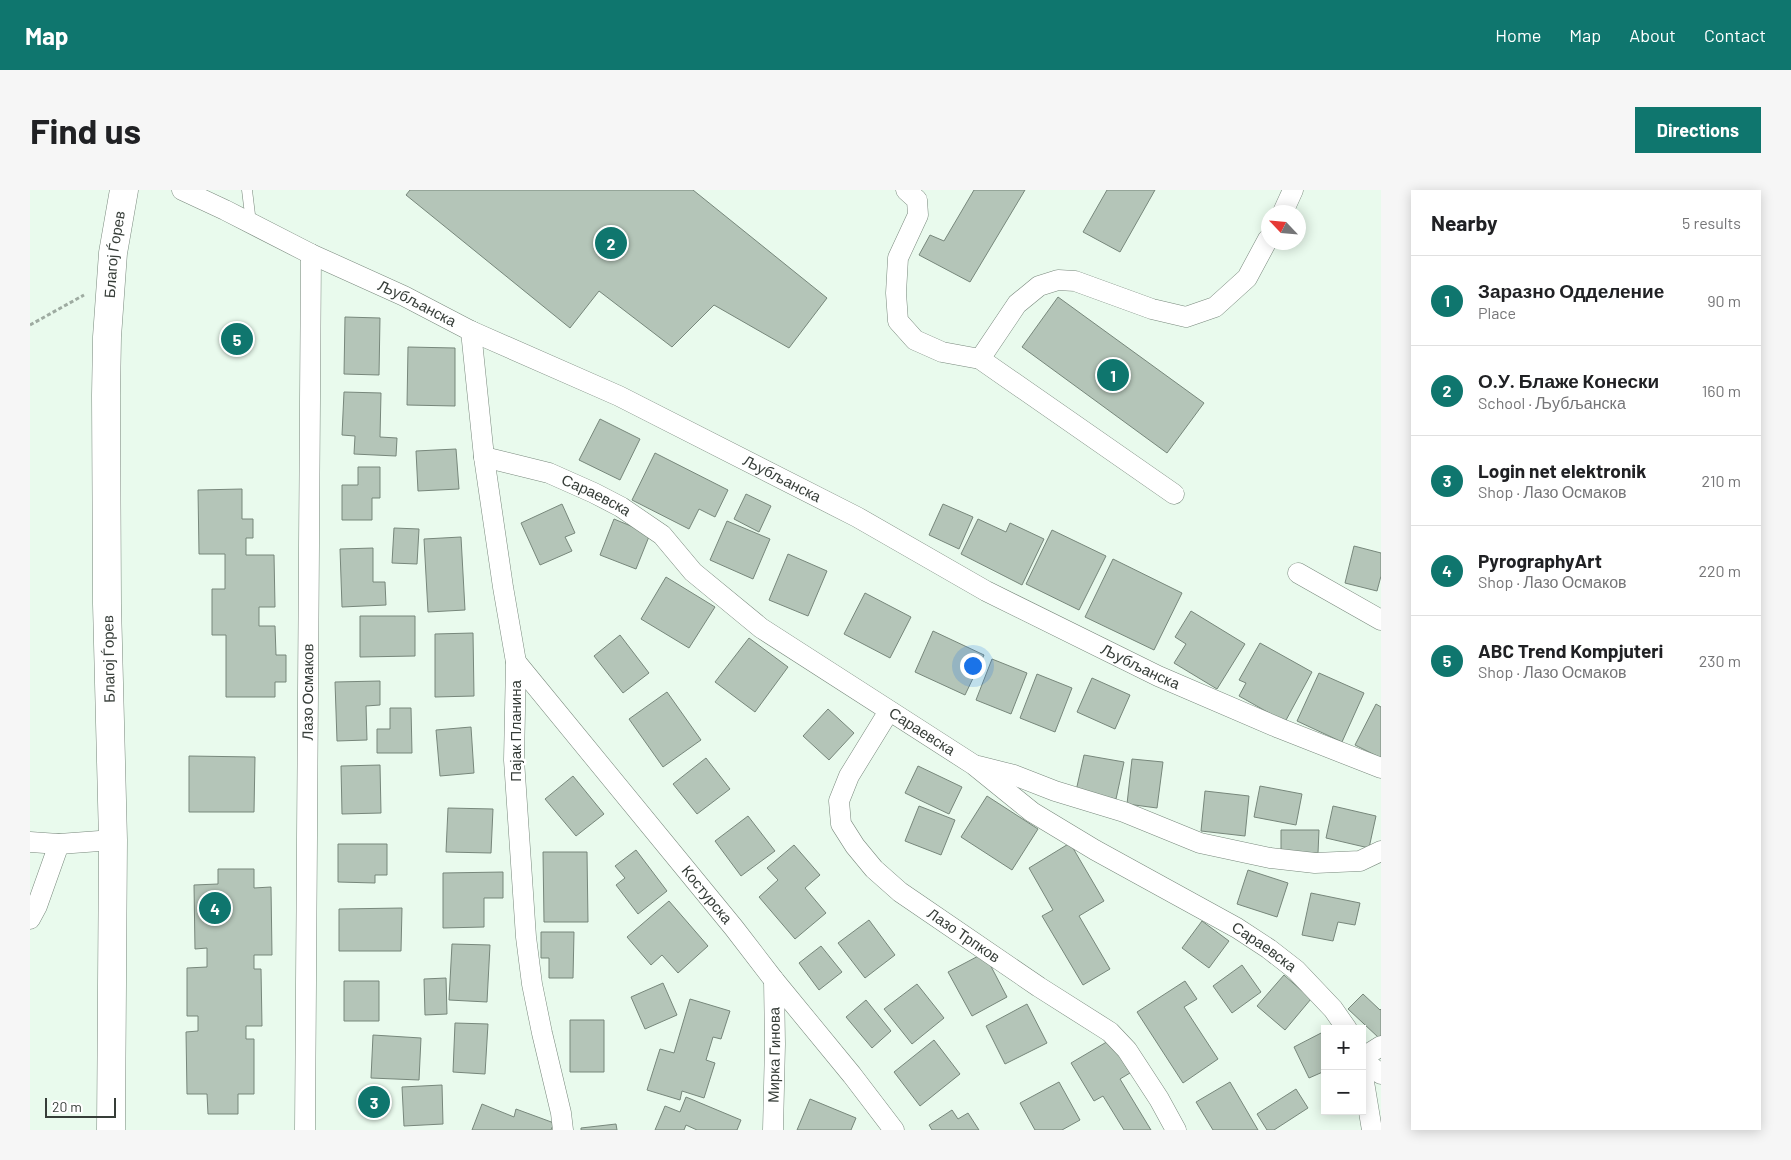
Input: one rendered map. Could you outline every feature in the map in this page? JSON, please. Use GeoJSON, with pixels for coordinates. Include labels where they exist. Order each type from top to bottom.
{"type":"FeatureCollection","features":[{"type":"Feature","properties":{"kind":"main road","name":"Благој Ѓорев"},"geometry":{"type":"LineString","coordinates":[[111,1130],[113,840],[106,405],[112,253],[124,190]]}},
{"type":"Feature","properties":{"kind":"street","name":"Љубљанска"},"geometry":{"type":"LineString","coordinates":[[182,190],[311,254],[404,296],[472,331],[644,409],[857,518],[986,591],[1158,676],[1279,728],[1381,768]]}},
{"type":"Feature","properties":{"kind":"street"},"geometry":{"type":"LineString","coordinates":[[906,190],[917,200],[918,215],[898,258],[896,294],[898,321],[915,340],[942,352],[980,359],[1174,494]]}},
{"type":"Feature","properties":{"kind":"street"},"geometry":{"type":"LineString","coordinates":[[1286,205],[1293,190]]}},
{"type":"Feature","properties":{"kind":"street"},"geometry":{"type":"LineString","coordinates":[[980,359],[1017,304],[1038,286],[1058,280],[1075,281],[1152,309],[1186,318],[1215,307],[1247,278],[1262,250]]}},
{"type":"Feature","properties":{"kind":"street","name":"Лазо Осмаков"},"geometry":{"type":"LineString","coordinates":[[304,1130],[311,254]]}},
{"type":"Feature","properties":{"kind":"street","name":"Пајак Планина"},"geometry":{"type":"LineString","coordinates":[[472,331],[484,457],[516,662],[514,760],[526,937],[532,984],[561,1113],[563,1130]]}},
{"type":"Feature","properties":{"kind":"street","name":"Сараевска"},"geometry":{"type":"LineString","coordinates":[[484,457],[549,473],[622,507],[662,535],[693,572],[761,628],[974,765],[1032,812],[1095,850],[1237,928],[1269,949],[1296,970],[1333,1010],[1344,1025]]}},
{"type":"Feature","properties":{"kind":"street"},"geometry":{"type":"LineString","coordinates":[[1298,573],[1381,620]]}},
{"type":"Feature","properties":{"kind":"street","name":"Костурска"},"geometry":{"type":"LineString","coordinates":[[516,662],[734,928],[894,1130]]}},
{"type":"Feature","properties":{"kind":"street","name":"Лазо Трпков"},"geometry":{"type":"LineString","coordinates":[[890,711],[849,776],[839,801],[842,824],[856,846],[874,869],[900,892],[1039,987],[1110,1032],[1127,1050],[1176,1130]]}},
{"type":"Feature","properties":{"kind":"street"},"geometry":{"type":"LineString","coordinates":[[974,765],[1014,775],[1056,791],[1124,812],[1200,843],[1270,858],[1315,863],[1360,861],[1381,851]]}},
{"type":"Feature","properties":{"kind":"street"},"geometry":{"type":"LineString","coordinates":[[30,842],[58,844],[113,840]]}},
{"type":"Feature","properties":{"kind":"street"},"geometry":{"type":"LineString","coordinates":[[30,919],[37,906],[58,844]]}},
{"type":"Feature","properties":{"kind":"street","name":"Мирка Гинова"},"geometry":{"type":"LineString","coordinates":[[773,1130],[774,980]]}},
{"type":"Feature","properties":{"kind":"street"},"geometry":{"type":"LineString","coordinates":[[1366,1056],[1381,1046]]}},
{"type":"Feature","properties":{"kind":"street"},"geometry":{"type":"LineString","coordinates":[[1366,1062],[1381,1074]]}},
{"type":"Feature","properties":{"kind":"street"},"geometry":{"type":"LineString","coordinates":[[1366,1094],[1372,1130]]}},
{"type":"Feature","properties":{"kind":"lane"},"geometry":{"type":"LineString","coordinates":[[247,190],[251,223]]}},
{"type":"Feature","properties":{"kind":"path"},"geometry":{"type":"LineString","coordinates":[[30,325],[85,294],[110,285]]}},
{"type":"Feature","properties":{"kind":"building"},"geometry":{"type":"Polygon","coordinates":[[[410,190],[693,190],[827,298],[789,348],[714,305],[672,347],[599,291],[570,328],[406,195],[410,190]]]}},
{"type":"Feature","properties":{"kind":"building"},"geometry":{"type":"Polygon","coordinates":[[[974,190],[1025,190],[970,282],[919,255],[930,235],[944,241],[974,190]]]}},
{"type":"Feature","properties":{"kind":"building"},"geometry":{"type":"Polygon","coordinates":[[[1107,190],[1155,190],[1120,252],[1083,232],[1107,190]]]}},
{"type":"Feature","properties":{"kind":"building"},"geometry":{"type":"Polygon","coordinates":[[[1058,297],[1204,403],[1167,453],[1022,347],[1058,297]]]}},
{"type":"Feature","properties":{"kind":"building"},"geometry":{"type":"Polygon","coordinates":[[[345,317],[380,318],[379,375],[344,374],[345,317]]]}},
{"type":"Feature","properties":{"kind":"building"},"geometry":{"type":"Polygon","coordinates":[[[408,347],[455,348],[455,406],[407,405],[408,347]]]}},
{"type":"Feature","properties":{"kind":"building"},"geometry":{"type":"Polygon","coordinates":[[[344,392],[381,393],[380,437],[397,438],[396,456],[354,454],[355,436],[342,435],[344,392]]]}},
{"type":"Feature","properties":{"kind":"building"},"geometry":{"type":"Polygon","coordinates":[[[600,419],[640,439],[620,480],[579,460],[600,419]]]}},
{"type":"Feature","properties":{"kind":"building"},"geometry":{"type":"Polygon","coordinates":[[[456,449],[459,489],[418,491],[416,451],[456,449]]]}},
{"type":"Feature","properties":{"kind":"building"},"geometry":{"type":"Polygon","coordinates":[[[655,453],[728,490],[715,517],[699,509],[689,529],[632,500],[655,453]]]}},
{"type":"Feature","properties":{"kind":"building"},"geometry":{"type":"Polygon","coordinates":[[[358,467],[380,467],[380,498],[372,498],[372,520],[342,520],[342,485],[358,485],[358,467]]]}},
{"type":"Feature","properties":{"kind":"building"},"geometry":{"type":"Polygon","coordinates":[[[242,489],[242,519],[253,519],[253,538],[246,538],[246,555],[274,555],[275,607],[259,607],[259,626],[275,626],[276,655],[286,655],[286,682],[275,682],[275,697],[226,697],[226,635],[212,635],[212,589],[225,589],[225,554],[199,554],[198,490],[242,489]]]}},
{"type":"Feature","properties":{"kind":"building"},"geometry":{"type":"Polygon","coordinates":[[[746,494],[771,506],[759,532],[734,519],[746,494]]]}},
{"type":"Feature","properties":{"kind":"building"},"geometry":{"type":"Polygon","coordinates":[[[562,504],[575,533],[565,537],[572,551],[540,565],[521,523],[562,504]]]}},
{"type":"Feature","properties":{"kind":"building"},"geometry":{"type":"Polygon","coordinates":[[[943,504],[973,517],[959,549],[929,535],[943,504]]]}},
{"type":"Feature","properties":{"kind":"building"},"geometry":{"type":"Polygon","coordinates":[[[614,519],[650,534],[636,569],[600,555],[614,519]]]}},
{"type":"Feature","properties":{"kind":"building"},"geometry":{"type":"Polygon","coordinates":[[[978,519],[1006,532],[1010,523],[1044,539],[1022,585],[961,554],[978,519]]]}},
{"type":"Feature","properties":{"kind":"building"},"geometry":{"type":"Polygon","coordinates":[[[727,521],[770,539],[753,579],[710,560],[727,521]]]}},
{"type":"Feature","properties":{"kind":"building"},"geometry":{"type":"Polygon","coordinates":[[[394,528],[419,529],[417,564],[392,563],[394,528]]]}},
{"type":"Feature","properties":{"kind":"building"},"geometry":{"type":"Polygon","coordinates":[[[1052,530],[1106,556],[1079,610],[1026,584],[1052,530]]]}},
{"type":"Feature","properties":{"kind":"building"},"geometry":{"type":"Polygon","coordinates":[[[461,537],[465,610],[428,612],[424,539],[461,537]]]}},
{"type":"Feature","properties":{"kind":"building"},"geometry":{"type":"Polygon","coordinates":[[[1354,546],[1381,553],[1381,576],[1377,591],[1345,583],[1354,546]]]}},
{"type":"Feature","properties":{"kind":"building"},"geometry":{"type":"Polygon","coordinates":[[[373,548],[373,582],[385,582],[386,605],[342,607],[340,549],[373,548]]]}},
{"type":"Feature","properties":{"kind":"building"},"geometry":{"type":"Polygon","coordinates":[[[788,554],[827,571],[808,616],[769,600],[788,554]]]}},
{"type":"Feature","properties":{"kind":"building"},"geometry":{"type":"Polygon","coordinates":[[[1113,559],[1182,593],[1154,650],[1085,617],[1113,559]]]}},
{"type":"Feature","properties":{"kind":"building"},"geometry":{"type":"Polygon","coordinates":[[[666,577],[715,607],[689,648],[641,619],[666,577]]]}},
{"type":"Feature","properties":{"kind":"building"},"geometry":{"type":"Polygon","coordinates":[[[865,593],[911,617],[890,658],[844,634],[865,593]]]}},
{"type":"Feature","properties":{"kind":"building"},"geometry":{"type":"Polygon","coordinates":[[[1191,611],[1245,644],[1217,689],[1174,663],[1186,644],[1175,637],[1191,611]]]}},
{"type":"Feature","properties":{"kind":"building"},"geometry":{"type":"Polygon","coordinates":[[[360,616],[415,616],[415,656],[360,657],[360,616]]]}},
{"type":"Feature","properties":{"kind":"building"},"geometry":{"type":"Polygon","coordinates":[[[933,631],[984,655],[965,695],[915,672],[933,631]]]}},
{"type":"Feature","properties":{"kind":"building"},"geometry":{"type":"Polygon","coordinates":[[[473,633],[474,696],[435,697],[435,634],[473,633]]]}},
{"type":"Feature","properties":{"kind":"building"},"geometry":{"type":"Polygon","coordinates":[[[620,635],[649,673],[623,693],[594,656],[620,635]]]}},
{"type":"Feature","properties":{"kind":"building"},"geometry":{"type":"Polygon","coordinates":[[[749,638],[788,667],[755,712],[715,682],[749,638]]]}},
{"type":"Feature","properties":{"kind":"building"},"geometry":{"type":"Polygon","coordinates":[[[1260,643],[1312,672],[1285,722],[1239,696],[1246,683],[1239,680],[1260,643]]]}},
{"type":"Feature","properties":{"kind":"building"},"geometry":{"type":"Polygon","coordinates":[[[992,659],[1027,673],[1011,714],[976,700],[992,659]]]}},
{"type":"Feature","properties":{"kind":"building"},"geometry":{"type":"Polygon","coordinates":[[[1319,673],[1364,693],[1342,742],[1297,721],[1319,673]]]}},
{"type":"Feature","properties":{"kind":"building"},"geometry":{"type":"Polygon","coordinates":[[[1037,674],[1072,688],[1055,732],[1020,718],[1037,674]]]}},
{"type":"Feature","properties":{"kind":"building"},"geometry":{"type":"Polygon","coordinates":[[[1092,678],[1130,695],[1115,729],[1077,712],[1092,678]]]}},
{"type":"Feature","properties":{"kind":"building"},"geometry":{"type":"Polygon","coordinates":[[[380,681],[380,705],[366,706],[367,740],[337,741],[335,682],[380,681]]]}},
{"type":"Feature","properties":{"kind":"building"},"geometry":{"type":"Polygon","coordinates":[[[667,692],[701,740],[663,767],[629,719],[667,692]]]}},
{"type":"Feature","properties":{"kind":"building"},"geometry":{"type":"Polygon","coordinates":[[[1376,704],[1381,707],[1381,758],[1355,745],[1376,704]]]}},
{"type":"Feature","properties":{"kind":"building"},"geometry":{"type":"Polygon","coordinates":[[[390,708],[411,708],[412,753],[377,753],[377,729],[390,729],[390,708]]]}},
{"type":"Feature","properties":{"kind":"building"},"geometry":{"type":"Polygon","coordinates":[[[828,709],[854,733],[829,760],[803,736],[828,709]]]}},
{"type":"Feature","properties":{"kind":"building"},"geometry":{"type":"Polygon","coordinates":[[[471,727],[474,773],[440,776],[436,730],[471,727]]]}},
{"type":"Feature","properties":{"kind":"building"},"geometry":{"type":"Polygon","coordinates":[[[1084,755],[1124,762],[1116,799],[1076,791],[1084,755]]]}},
{"type":"Feature","properties":{"kind":"building"},"geometry":{"type":"Polygon","coordinates":[[[189,756],[255,757],[254,812],[189,812],[189,756]]]}},
{"type":"Feature","properties":{"kind":"building"},"geometry":{"type":"Polygon","coordinates":[[[706,758],[730,789],[697,814],[673,784],[706,758]]]}},
{"type":"Feature","properties":{"kind":"building"},"geometry":{"type":"Polygon","coordinates":[[[1132,759],[1163,762],[1157,808],[1127,804],[1132,759]]]}},
{"type":"Feature","properties":{"kind":"building"},"geometry":{"type":"Polygon","coordinates":[[[380,765],[381,813],[342,814],[341,766],[380,765]]]}},
{"type":"Feature","properties":{"kind":"building"},"geometry":{"type":"Polygon","coordinates":[[[918,766],[962,787],[949,814],[905,793],[918,766]]]}},
{"type":"Feature","properties":{"kind":"building"},"geometry":{"type":"Polygon","coordinates":[[[573,776],[604,814],[576,836],[545,799],[573,776]]]}},
{"type":"Feature","properties":{"kind":"building"},"geometry":{"type":"Polygon","coordinates":[[[1260,786],[1302,794],[1296,825],[1254,817],[1260,786]]]}},
{"type":"Feature","properties":{"kind":"building"},"geometry":{"type":"Polygon","coordinates":[[[1205,791],[1249,796],[1245,836],[1201,831],[1205,791]]]}},
{"type":"Feature","properties":{"kind":"building"},"geometry":{"type":"Polygon","coordinates":[[[987,796],[1038,829],[1012,870],[961,837],[987,796]]]}},
{"type":"Feature","properties":{"kind":"building"},"geometry":{"type":"Polygon","coordinates":[[[919,806],[955,820],[941,855],[905,841],[919,806]]]}},
{"type":"Feature","properties":{"kind":"building"},"geometry":{"type":"Polygon","coordinates":[[[1333,806],[1376,816],[1369,848],[1326,838],[1333,806]]]}},
{"type":"Feature","properties":{"kind":"building"},"geometry":{"type":"Polygon","coordinates":[[[448,808],[493,809],[491,853],[446,852],[448,808]]]}},
{"type":"Feature","properties":{"kind":"building"},"geometry":{"type":"Polygon","coordinates":[[[748,816],[775,851],[741,876],[715,841],[748,816]]]}},
{"type":"Feature","properties":{"kind":"building"},"geometry":{"type":"Polygon","coordinates":[[[1281,830],[1319,830],[1318,853],[1281,853],[1281,830]]]}},
{"type":"Feature","properties":{"kind":"building"},"geometry":{"type":"Polygon","coordinates":[[[1070,843],[1104,901],[1079,916],[1110,969],[1083,985],[1042,916],[1053,910],[1029,868],[1070,843]]]}},
{"type":"Feature","properties":{"kind":"building"},"geometry":{"type":"Polygon","coordinates":[[[338,844],[387,844],[387,875],[375,875],[375,883],[338,882],[338,844]]]}},
{"type":"Feature","properties":{"kind":"building"},"geometry":{"type":"Polygon","coordinates":[[[794,845],[820,875],[805,888],[826,913],[795,939],[759,897],[778,880],[767,868],[794,845]]]}},
{"type":"Feature","properties":{"kind":"building"},"geometry":{"type":"Polygon","coordinates":[[[636,850],[667,891],[638,914],[616,885],[625,878],[615,866],[636,850]]]}},
{"type":"Feature","properties":{"kind":"building"},"geometry":{"type":"Polygon","coordinates":[[[543,852],[587,852],[588,922],[544,922],[543,852]]]}},
{"type":"Feature","properties":{"kind":"building"},"geometry":{"type":"Polygon","coordinates":[[[218,869],[254,869],[254,888],[271,887],[272,955],[254,955],[254,969],[261,969],[262,1026],[246,1026],[246,1039],[254,1039],[254,1094],[238,1094],[238,1114],[208,1114],[207,1094],[187,1094],[186,1032],[198,1031],[198,1016],[187,1016],[187,968],[207,967],[207,948],[195,949],[194,885],[218,884],[218,869]]]}},
{"type":"Feature","properties":{"kind":"building"},"geometry":{"type":"Polygon","coordinates":[[[1248,870],[1288,883],[1277,917],[1237,904],[1248,870]]]}},
{"type":"Feature","properties":{"kind":"building"},"geometry":{"type":"Polygon","coordinates":[[[503,872],[503,898],[484,898],[484,927],[443,928],[443,873],[503,872]]]}},
{"type":"Feature","properties":{"kind":"building"},"geometry":{"type":"Polygon","coordinates":[[[1311,893],[1360,903],[1355,925],[1338,922],[1333,941],[1302,935],[1311,893]]]}},
{"type":"Feature","properties":{"kind":"building"},"geometry":{"type":"Polygon","coordinates":[[[669,901],[708,946],[678,973],[662,955],[651,965],[627,937],[669,901]]]}},
{"type":"Feature","properties":{"kind":"building"},"geometry":{"type":"Polygon","coordinates":[[[402,908],[401,951],[339,951],[339,909],[402,908]]]}},
{"type":"Feature","properties":{"kind":"building"},"geometry":{"type":"Polygon","coordinates":[[[869,920],[895,955],[865,978],[838,943],[869,920]]]}},
{"type":"Feature","properties":{"kind":"building"},"geometry":{"type":"Polygon","coordinates":[[[1202,921],[1229,941],[1209,968],[1182,948],[1202,921]]]}},
{"type":"Feature","properties":{"kind":"building"},"geometry":{"type":"Polygon","coordinates":[[[541,932],[574,932],[573,978],[549,978],[549,958],[541,958],[541,932]]]}},
{"type":"Feature","properties":{"kind":"building"},"geometry":{"type":"Polygon","coordinates":[[[452,944],[490,945],[487,1002],[449,1000],[452,944]]]}},
{"type":"Feature","properties":{"kind":"building"},"geometry":{"type":"Polygon","coordinates":[[[821,946],[842,972],[819,990],[799,963],[821,946]]]}},
{"type":"Feature","properties":{"kind":"building"},"geometry":{"type":"Polygon","coordinates":[[[984,953],[1007,997],[972,1016],[948,972],[984,953]]]}},
{"type":"Feature","properties":{"kind":"building"},"geometry":{"type":"Polygon","coordinates":[[[1242,965],[1261,992],[1232,1013],[1213,986],[1242,965]]]}},
{"type":"Feature","properties":{"kind":"building"},"geometry":{"type":"Polygon","coordinates":[[[1284,975],[1311,999],[1285,1030],[1257,1006],[1284,975]]]}},
{"type":"Feature","properties":{"kind":"building"},"geometry":{"type":"Polygon","coordinates":[[[446,978],[447,1014],[425,1015],[424,979],[446,978]]]}},
{"type":"Feature","properties":{"kind":"building"},"geometry":{"type":"Polygon","coordinates":[[[344,981],[379,981],[379,1021],[344,1021],[344,981]]]}},
{"type":"Feature","properties":{"kind":"building"},"geometry":{"type":"Polygon","coordinates":[[[1185,981],[1197,999],[1184,1007],[1218,1059],[1183,1083],[1137,1012],[1185,981]]]}},
{"type":"Feature","properties":{"kind":"building"},"geometry":{"type":"Polygon","coordinates":[[[663,983],[677,1015],[645,1029],[631,997],[663,983]]]}},
{"type":"Feature","properties":{"kind":"building"},"geometry":{"type":"Polygon","coordinates":[[[917,984],[944,1018],[912,1044],[884,1009],[917,984]]]}},
{"type":"Feature","properties":{"kind":"building"},"geometry":{"type":"Polygon","coordinates":[[[1363,994],[1381,1009],[1381,1036],[1379,1038],[1348,1009],[1363,994]]]}},
{"type":"Feature","properties":{"kind":"building"},"geometry":{"type":"Polygon","coordinates":[[[690,999],[730,1011],[721,1039],[713,1037],[706,1060],[715,1063],[704,1098],[682,1091],[680,1100],[647,1090],[660,1049],[674,1053],[690,999]]]}},
{"type":"Feature","properties":{"kind":"building"},"geometry":{"type":"Polygon","coordinates":[[[866,1000],[891,1031],[872,1048],[846,1017],[866,1000]]]}},
{"type":"Feature","properties":{"kind":"building"},"geometry":{"type":"Polygon","coordinates":[[[1027,1004],[1047,1043],[1005,1064],[986,1026],[1027,1004]]]}},
{"type":"Feature","properties":{"kind":"building"},"geometry":{"type":"Polygon","coordinates":[[[570,1020],[604,1020],[604,1072],[570,1072],[570,1020]]]}},
{"type":"Feature","properties":{"kind":"building"},"geometry":{"type":"Polygon","coordinates":[[[455,1023],[488,1024],[485,1074],[453,1072],[455,1023]]]}},
{"type":"Feature","properties":{"kind":"building"},"geometry":{"type":"Polygon","coordinates":[[[1321,1033],[1321,1073],[1309,1078],[1294,1047],[1321,1033]]]}},
{"type":"Feature","properties":{"kind":"building"},"geometry":{"type":"Polygon","coordinates":[[[373,1035],[421,1038],[419,1080],[371,1078],[373,1035]]]}},
{"type":"Feature","properties":{"kind":"building"},"geometry":{"type":"Polygon","coordinates":[[[934,1040],[960,1074],[920,1106],[894,1072],[934,1040]]]}},
{"type":"Feature","properties":{"kind":"building"},"geometry":{"type":"Polygon","coordinates":[[[1110,1040],[1130,1073],[1120,1079],[1151,1130],[1124,1130],[1103,1096],[1094,1101],[1071,1063],[1110,1040]]]}},
{"type":"Feature","properties":{"kind":"building"},"geometry":{"type":"Polygon","coordinates":[[[1059,1082],[1080,1120],[1062,1130],[1035,1130],[1020,1103],[1059,1082]]]}},
{"type":"Feature","properties":{"kind":"building"},"geometry":{"type":"Polygon","coordinates":[[[1230,1082],[1258,1130],[1213,1130],[1196,1102],[1230,1082]]]}},
{"type":"Feature","properties":{"kind":"building"},"geometry":{"type":"Polygon","coordinates":[[[442,1085],[443,1124],[404,1126],[402,1087],[442,1085]]]}},
{"type":"Feature","properties":{"kind":"building"},"geometry":{"type":"Polygon","coordinates":[[[1296,1089],[1308,1108],[1274,1130],[1267,1130],[1257,1114],[1296,1089]]]}},
{"type":"Feature","properties":{"kind":"building"},"geometry":{"type":"Polygon","coordinates":[[[686,1097],[741,1120],[737,1130],[697,1130],[686,1125],[684,1130],[655,1130],[665,1106],[680,1112],[686,1097]]]}},
{"type":"Feature","properties":{"kind":"building"},"geometry":{"type":"Polygon","coordinates":[[[810,1099],[856,1118],[851,1130],[797,1130],[810,1099]]]}},
{"type":"Feature","properties":{"kind":"building"},"geometry":{"type":"Polygon","coordinates":[[[482,1104],[514,1117],[516,1109],[554,1123],[551,1130],[472,1130],[482,1104]]]}},
{"type":"Feature","properties":{"kind":"building"},"geometry":{"type":"Polygon","coordinates":[[[952,1110],[958,1119],[968,1113],[979,1130],[932,1130],[929,1125],[952,1110]]]}},
{"type":"Feature","properties":{"kind":"building"},"geometry":{"type":"Polygon","coordinates":[[[616,1124],[617,1130],[581,1130],[581,1128],[616,1124]]]}},
{"type":"Feature","properties":{"kind":"place","name":"О.У. Блаже Конески"},"geometry":{"type":"Point","coordinates":[611,243]}},
{"type":"Feature","properties":{"kind":"place","name":"ABC Trend Kompjuteri"},"geometry":{"type":"Point","coordinates":[237,339]}},
{"type":"Feature","properties":{"kind":"place","name":"Заразно Одделение"},"geometry":{"type":"Point","coordinates":[1113,375]}},
{"type":"Feature","properties":{"kind":"place","name":"PyrographyArt"},"geometry":{"type":"Point","coordinates":[215,908]}},
{"type":"Feature","properties":{"kind":"place","name":"Login net elektronik"},"geometry":{"type":"Point","coordinates":[374,1102]}}]}
